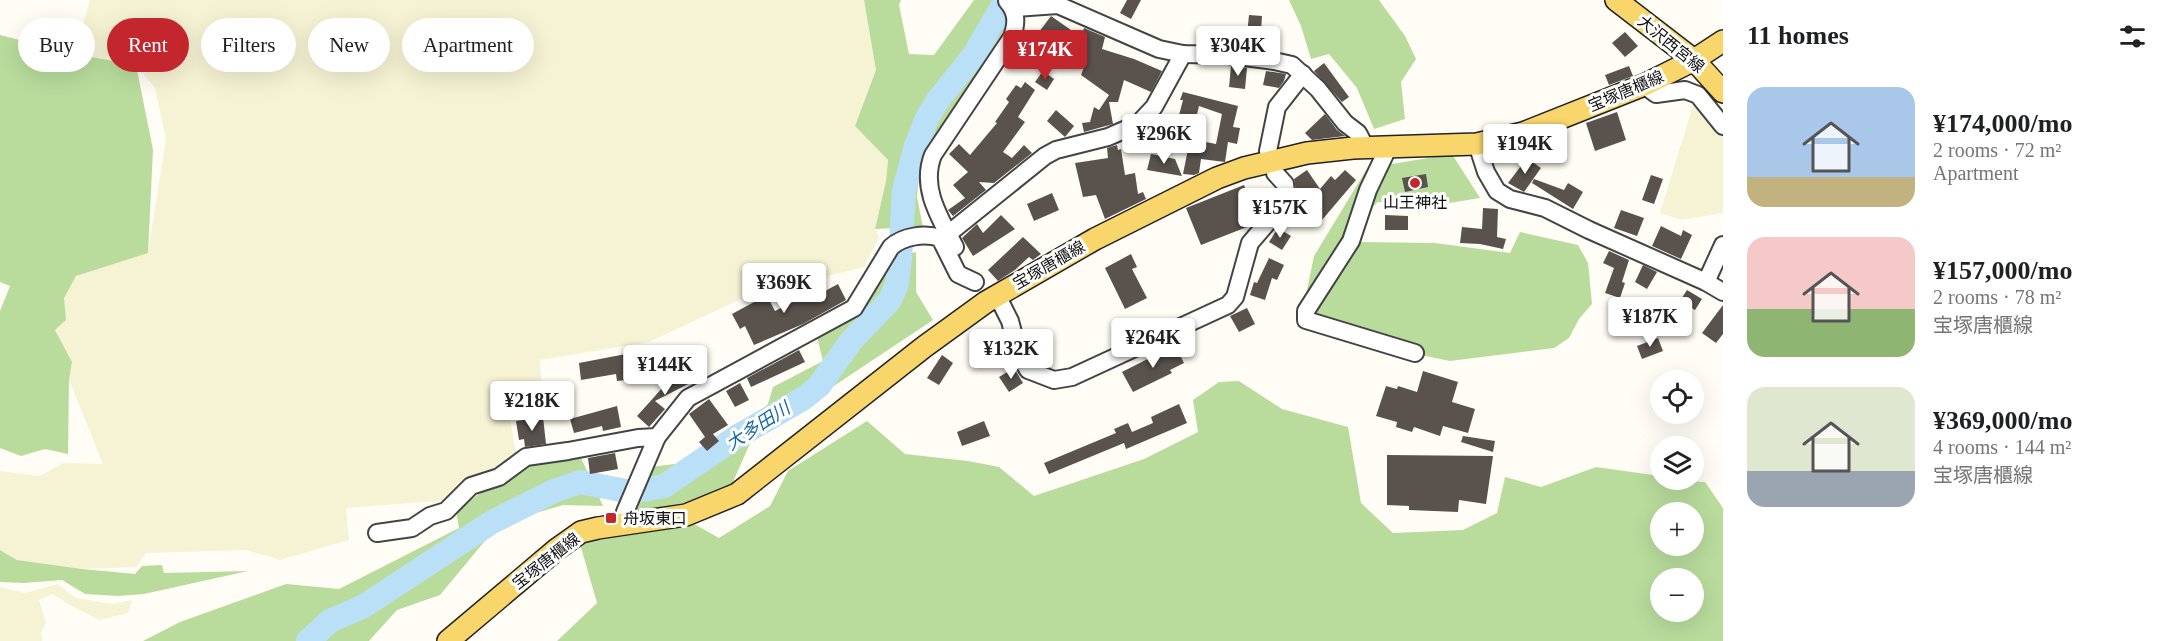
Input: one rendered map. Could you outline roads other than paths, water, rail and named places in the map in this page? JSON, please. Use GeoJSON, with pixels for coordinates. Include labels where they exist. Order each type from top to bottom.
{"type":"FeatureCollection","features":[{"type":"Feature","properties":{"kind":"main road","name":"大沢西宮線"},"geometry":{"type":"LineString","coordinates":[[1616,0],[1694,60],[1723,92]]}},
{"type":"Feature","properties":{"kind":"main road","name":"宝塚唐櫃線"},"geometry":{"type":"LineString","coordinates":[[448,641],[557,549],[581,532],[686,514],[719,503],[736,494],[924,347],[992,299],[1095,239],[1217,177],[1307,153],[1366,148],[1477,144],[1523,133],[1644,85],[1694,60],[1723,41]]}},
{"type":"Feature","properties":{"kind":"street"},"geometry":{"type":"LineString","coordinates":[[1275,173],[1285,184],[1287,200],[1250,243],[1235,297],[1228,305],[1072,377],[1054,380],[1028,370],[1019,355],[1010,321],[975,282],[948,234],[930,193],[928,172],[933,154],[1012,37],[1016,26],[1010,4],[1058,5],[1159,49],[1183,54],[1229,56],[1292,65],[1303,74],[1345,123],[1358,132],[1366,148]]}},
{"type":"Feature","properties":{"kind":"street"},"geometry":{"type":"LineString","coordinates":[[948,234],[1045,156],[1056,150],[1108,137],[1138,124],[1154,107],[1183,54]]}},
{"type":"Feature","properties":{"kind":"street"},"geometry":{"type":"LineString","coordinates":[[1268,151],[1277,107],[1303,74]]}},
{"type":"Feature","properties":{"kind":"street"},"geometry":{"type":"LineString","coordinates":[[1644,85],[1656,94],[1685,90],[1698,95],[1723,126]]}},
{"type":"Feature","properties":{"kind":"street"},"geometry":{"type":"LineString","coordinates":[[1477,144],[1486,172],[1497,190],[1510,199],[1545,208],[1723,292]]}},
{"type":"Feature","properties":{"kind":"street"},"geometry":{"type":"LineString","coordinates":[[1388,148],[1368,190],[1351,241],[1306,311],[1306,320],[1415,353]]}},
{"type":"Feature","properties":{"kind":"street"},"geometry":{"type":"LineString","coordinates":[[624,525],[625,512],[657,437],[688,398],[854,308],[891,247],[898,240],[930,235],[940,238],[958,274],[975,282]]}},
{"type":"Feature","properties":{"kind":"street"},"geometry":{"type":"LineString","coordinates":[[1706,282],[1723,244]]}},
{"type":"Feature","properties":{"kind":"street"},"geometry":{"type":"LineString","coordinates":[[377,533],[412,528],[430,516],[446,511],[471,486],[499,477],[526,457],[568,452],[638,438],[657,437]]}},
{"type":"Feature","properties":{"kind":"waterway","name":"大多田川"},"geometry":{"type":"LineString","coordinates":[[308,641],[330,621],[364,606],[492,522],[554,491],[580,482],[631,492],[664,486],[735,438],[804,398],[819,386],[851,341],[890,300],[897,284],[904,190],[916,146],[927,118],[938,100],[974,55],[1006,0]]}},
{"type":"Feature","properties":{"kind":"place","name":"山王神社"},"geometry":{"type":"Point","coordinates":[1415,183]}},
{"type":"Feature","properties":{"kind":"place","name":"舟坂東口"},"geometry":{"type":"Point","coordinates":[611,518]}}]}
